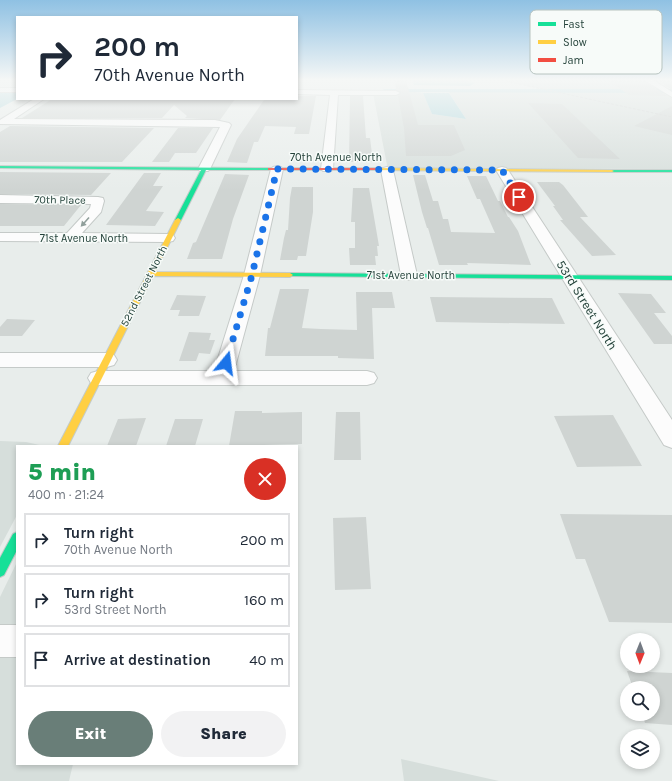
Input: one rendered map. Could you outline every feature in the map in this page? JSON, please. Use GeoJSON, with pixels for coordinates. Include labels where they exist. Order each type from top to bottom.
{"type":"FeatureCollection","features":[{"type":"Feature","properties":{"kind":"street"},"geometry":{"type":"LineString","coordinates":[[2,122],[11,116]]}},
{"type":"Feature","properties":{"kind":"street"},"geometry":{"type":"LineString","coordinates":[[327,169],[332,116]]}},
{"type":"Feature","properties":{"kind":"street","name":"52nd Street North"},"geometry":{"type":"LineString","coordinates":[[2,122],[215,123],[226,125],[64,445]]}},
{"type":"Feature","properties":{"kind":"street","name":"70th Avenue North"},"geometry":{"type":"LineString","coordinates":[[0,167],[672,171]]}},
{"type":"Feature","properties":{"kind":"street"},"geometry":{"type":"LineString","coordinates":[[222,378],[252,275],[277,169]]}},
{"type":"Feature","properties":{"kind":"street"},"geometry":{"type":"LineString","coordinates":[[387,170],[409,275]]}},
{"type":"Feature","properties":{"kind":"street","name":"53rd Street North"},"geometry":{"type":"LineString","coordinates":[[502,170],[672,439]]}},
{"type":"Feature","properties":{"kind":"street","name":"70th Place"},"geometry":{"type":"LineString","coordinates":[[0,199],[88,200],[98,202],[96,209],[70,238]]}},
{"type":"Feature","properties":{"kind":"street","name":"71st Avenue North"},"geometry":{"type":"LineString","coordinates":[[0,237],[168,238]]}},
{"type":"Feature","properties":{"kind":"street","name":"71st Avenue North"},"geometry":{"type":"LineString","coordinates":[[150,274],[672,278]]}},
{"type":"Feature","properties":{"kind":"street"},"geometry":{"type":"LineString","coordinates":[[0,360],[222,378],[367,378]]}},
{"type":"Feature","properties":{"kind":"street"},"geometry":{"type":"LineString","coordinates":[[0,571],[16,540]]}},
{"type":"Feature","properties":{"kind":"street"},"geometry":{"type":"LineString","coordinates":[[0,641],[16,641]]}},
{"type":"Feature","properties":{"kind":"shaded area"},"geometry":{"type":"Polygon","coordinates":[[[378,116],[449,116],[466,119],[464,116],[672,116],[672,169],[386,168],[387,165],[378,116]]]}},
{"type":"Feature","properties":{"kind":"shaded area"},"geometry":{"type":"Polygon","coordinates":[[[0,441],[26,442],[40,445],[16,445],[16,517],[0,547],[0,441]]]}},
{"type":"Feature","properties":{"kind":"shaded area"},"geometry":{"type":"Polygon","coordinates":[[[16,564],[16,624],[0,624],[0,597],[16,564]]]}},
{"type":"Feature","properties":{"kind":"shaded area"},"geometry":{"type":"Polygon","coordinates":[[[0,658],[16,658],[16,765],[73,765],[69,781],[0,781],[0,658]]]}},
{"type":"Feature","properties":{"kind":"shaded area"},"geometry":{"type":"Polygon","coordinates":[[[401,759],[499,781],[404,781],[401,759]]]}},
{"type":"Feature","properties":{"kind":"water"},"geometry":{"type":"Polygon","coordinates":[[[449,116],[464,116],[466,119],[449,116]]]}},
{"type":"Feature","properties":{"kind":"building"},"geometry":{"type":"Polygon","coordinates":[[[24,116],[163,116],[162,118],[22,118],[24,116]]]}},
{"type":"Feature","properties":{"kind":"building"},"geometry":{"type":"Polygon","coordinates":[[[187,116],[223,116],[220,120],[185,118],[187,116]]]}},
{"type":"Feature","properties":{"kind":"building"},"geometry":{"type":"Polygon","coordinates":[[[253,116],[312,116],[309,134],[294,134],[296,127],[265,126],[258,142],[254,142],[247,163],[227,162],[237,139],[253,116]]]}},
{"type":"Feature","properties":{"kind":"building"},"geometry":{"type":"Polygon","coordinates":[[[350,116],[364,116],[366,138],[370,138],[373,162],[349,162],[350,116]]]}},
{"type":"Feature","properties":{"kind":"building"},"geometry":{"type":"Polygon","coordinates":[[[402,116],[416,116],[418,125],[454,125],[465,150],[451,156],[406,156],[402,116]]]}},
{"type":"Feature","properties":{"kind":"building"},"geometry":{"type":"Polygon","coordinates":[[[540,116],[575,116],[620,159],[578,158],[540,116]]]}},
{"type":"Feature","properties":{"kind":"building"},"geometry":{"type":"Polygon","coordinates":[[[652,116],[672,116],[672,135],[634,126],[652,116]]]}},
{"type":"Feature","properties":{"kind":"building"},"geometry":{"type":"Polygon","coordinates":[[[10,126],[154,128],[122,162],[0,162],[0,132],[10,126]]]}},
{"type":"Feature","properties":{"kind":"building"},"geometry":{"type":"Polygon","coordinates":[[[178,128],[213,128],[196,153],[175,153],[169,162],[152,162],[178,128]]]}},
{"type":"Feature","properties":{"kind":"building"},"geometry":{"type":"Polygon","coordinates":[[[0,172],[111,173],[91,195],[0,194],[0,172]]]}},
{"type":"Feature","properties":{"kind":"building"},"geometry":{"type":"Polygon","coordinates":[[[144,173],[161,173],[153,186],[163,186],[146,211],[164,212],[155,226],[106,225],[144,173]]]}},
{"type":"Feature","properties":{"kind":"building"},"geometry":{"type":"Polygon","coordinates":[[[225,174],[249,175],[233,219],[222,259],[187,259],[193,243],[196,242],[225,174]]]}},
{"type":"Feature","properties":{"kind":"building"},"geometry":{"type":"Polygon","coordinates":[[[413,175],[425,175],[433,201],[438,201],[443,219],[448,219],[451,232],[495,233],[480,199],[477,199],[467,176],[486,176],[498,201],[500,201],[508,217],[518,231],[531,265],[467,263],[468,265],[439,265],[422,212],[413,175]]]}},
{"type":"Feature","properties":{"kind":"building"},"geometry":{"type":"Polygon","coordinates":[[[537,182],[559,182],[563,185],[588,217],[580,217],[616,255],[592,256],[560,220],[563,220],[553,206],[555,206],[537,182]]]}},
{"type":"Feature","properties":{"kind":"building"},"geometry":{"type":"Polygon","coordinates":[[[292,187],[313,187],[313,212],[306,256],[298,256],[297,260],[280,260],[286,230],[288,230],[292,187]]]}},
{"type":"Feature","properties":{"kind":"building"},"geometry":{"type":"Polygon","coordinates":[[[353,188],[369,188],[379,246],[377,246],[378,256],[375,256],[376,265],[350,265],[349,248],[355,248],[355,222],[351,222],[353,188]]]}},
{"type":"Feature","properties":{"kind":"building"},"geometry":{"type":"Polygon","coordinates":[[[0,204],[81,205],[64,226],[0,226],[0,204]]]}},
{"type":"Feature","properties":{"kind":"building"},"geometry":{"type":"Polygon","coordinates":[[[280,289],[309,289],[302,328],[357,330],[356,292],[392,292],[395,308],[372,308],[374,359],[338,358],[338,356],[265,356],[268,328],[270,328],[280,289]]]}},
{"type":"Feature","properties":{"kind":"building"},"geometry":{"type":"Polygon","coordinates":[[[618,293],[651,294],[666,313],[654,313],[672,336],[672,344],[654,344],[618,293]]]}},
{"type":"Feature","properties":{"kind":"building"},"geometry":{"type":"Polygon","coordinates":[[[177,295],[206,296],[199,316],[178,316],[180,310],[170,310],[177,295]]]}},
{"type":"Feature","properties":{"kind":"building"},"geometry":{"type":"Polygon","coordinates":[[[430,297],[552,298],[565,324],[436,322],[430,297]]]}},
{"type":"Feature","properties":{"kind":"building"},"geometry":{"type":"Polygon","coordinates":[[[7,319],[35,320],[22,336],[0,336],[0,327],[7,319]]]}},
{"type":"Feature","properties":{"kind":"building"},"geometry":{"type":"Polygon","coordinates":[[[189,332],[211,333],[209,340],[215,340],[210,354],[199,353],[196,361],[179,361],[189,332]]]}},
{"type":"Feature","properties":{"kind":"building"},"geometry":{"type":"Polygon","coordinates":[[[235,411],[262,411],[262,413],[302,412],[302,444],[229,445],[235,411]]]}},
{"type":"Feature","properties":{"kind":"building"},"geometry":{"type":"Polygon","coordinates":[[[336,412],[360,412],[361,460],[334,460],[336,412]]]}},
{"type":"Feature","properties":{"kind":"building"},"geometry":{"type":"Polygon","coordinates":[[[613,415],[642,466],[577,467],[554,416],[613,415]]]}},
{"type":"Feature","properties":{"kind":"building"},"geometry":{"type":"Polygon","coordinates":[[[146,418],[136,445],[107,445],[118,419],[146,418]]]}},
{"type":"Feature","properties":{"kind":"building"},"geometry":{"type":"Polygon","coordinates":[[[175,419],[203,419],[195,445],[166,445],[175,419]]]}},
{"type":"Feature","properties":{"kind":"building"},"geometry":{"type":"Polygon","coordinates":[[[560,514],[672,515],[672,623],[609,622],[585,559],[576,559],[560,514]]]}},
{"type":"Feature","properties":{"kind":"building"},"geometry":{"type":"Polygon","coordinates":[[[366,517],[371,589],[335,590],[333,518],[366,517]]]}},
{"type":"Feature","properties":{"kind":"building"},"geometry":{"type":"Polygon","coordinates":[[[628,673],[672,673],[672,725],[645,723],[644,721],[660,721],[660,681],[631,681],[628,673]]]}},
{"type":"Feature","properties":{"kind":"traffic: fast"},"geometry":{"type":"LineString","coordinates":[[0,167],[270,169]]}},
{"type":"Feature","properties":{"kind":"traffic: fast"},"geometry":{"type":"LineString","coordinates":[[178,220],[204,169]]}},
{"type":"Feature","properties":{"kind":"traffic: fast"},"geometry":{"type":"LineString","coordinates":[[612,171],[672,171]]}},
{"type":"Feature","properties":{"kind":"traffic: fast"},"geometry":{"type":"LineString","coordinates":[[290,275],[672,278]]}},
{"type":"Feature","properties":{"kind":"traffic: fast"},"geometry":{"type":"LineString","coordinates":[[0,571],[16,540]]}},
{"type":"Feature","properties":{"kind":"traffic: slow"},"geometry":{"type":"LineString","coordinates":[[375,169],[612,171]]}},
{"type":"Feature","properties":{"kind":"traffic: slow"},"geometry":{"type":"LineString","coordinates":[[64,445],[178,220]]}},
{"type":"Feature","properties":{"kind":"traffic: slow"},"geometry":{"type":"LineString","coordinates":[[150,274],[290,275]]}},
{"type":"Feature","properties":{"kind":"traffic: jam"},"geometry":{"type":"LineString","coordinates":[[270,169],[375,169]]}},
{"type":"Feature","properties":{"kind":"route"},"geometry":{"type":"LineString","coordinates":[[226,363],[252,275],[277,169],[502,170],[519,197]]}}]}
